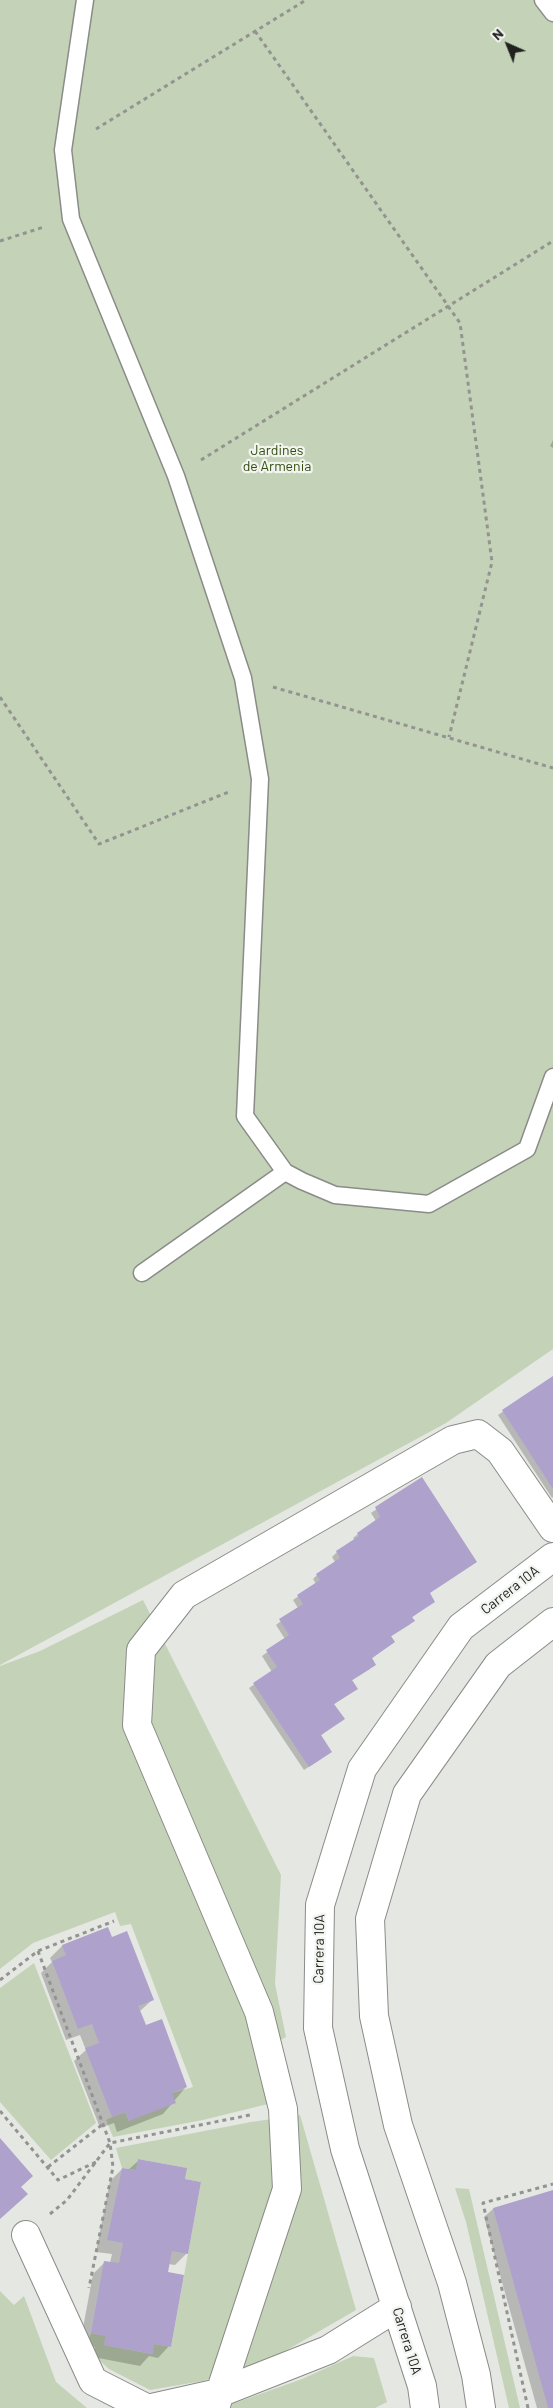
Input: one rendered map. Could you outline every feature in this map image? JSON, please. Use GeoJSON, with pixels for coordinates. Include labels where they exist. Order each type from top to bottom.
{"type":"FeatureCollection","features":[{"type":"Feature","properties":{"kind":"street"},"geometry":{"type":"LineString","coordinates":[[217,2400],[287,2189],[283,2109],[259,2012],[137,1725],[142,1650],[184,1595],[452,1440],[478,1434],[500,1452],[553,1528]]}},
{"type":"Feature","properties":{"kind":"street","name":"Carrera 10A"},"geometry":{"type":"LineString","coordinates":[[425,2408],[422,2386],[345,2149],[318,2028],[320,1905],[362,1768],[461,1628],[553,1557]]}},
{"type":"Feature","properties":{"kind":"street"},"geometry":{"type":"LineString","coordinates":[[481,2408],[476,2375],[452,2283],[398,2125],[374,2016],[370,1920],[407,1794],[498,1665],[553,1622]]}},
{"type":"Feature","properties":{"kind":"street"},"geometry":{"type":"LineString","coordinates":[[26,2235],[92,2382],[146,2408]]}},
{"type":"Feature","properties":{"kind":"street"},"geometry":{"type":"LineString","coordinates":[[152,2408],[217,2400],[328,2350],[397,2308]]}},
{"type":"Feature","properties":{"kind":"lane"},"geometry":{"type":"LineString","coordinates":[[85,0],[62,150],[71,219],[176,476],[244,678],[260,779],[245,1116],[285,1172],[335,1195],[428,1204],[527,1148],[553,1077]]}},
{"type":"Feature","properties":{"kind":"lane"},"geometry":{"type":"LineString","coordinates":[[542,0],[553,13]]}},
{"type":"Feature","properties":{"kind":"lane"},"geometry":{"type":"LineString","coordinates":[[142,1273],[285,1172]]}},
{"type":"Feature","properties":{"kind":"path"},"geometry":{"type":"LineString","coordinates":[[62,150],[306,0]]}},
{"type":"Feature","properties":{"kind":"path"},"geometry":{"type":"LineString","coordinates":[[256,31],[450,306],[460,323],[492,562],[449,738]]}},
{"type":"Feature","properties":{"kind":"path"},"geometry":{"type":"LineString","coordinates":[[0,241],[71,219]]}},
{"type":"Feature","properties":{"kind":"path"},"geometry":{"type":"LineString","coordinates":[[176,476],[553,241]]}},
{"type":"Feature","properties":{"kind":"path"},"geometry":{"type":"LineString","coordinates":[[244,678],[553,768]]}},
{"type":"Feature","properties":{"kind":"path"},"geometry":{"type":"LineString","coordinates":[[0,697],[99,844],[260,779]]}},
{"type":"Feature","properties":{"kind":"path"},"geometry":{"type":"LineString","coordinates":[[0,1980],[38,1951],[114,1921]]}},
{"type":"Feature","properties":{"kind":"path"},"geometry":{"type":"LineString","coordinates":[[38,1951],[110,2143],[113,2167],[87,2297]]}},
{"type":"Feature","properties":{"kind":"path"},"geometry":{"type":"LineString","coordinates":[[26,2235],[67,2200],[110,2143],[283,2109]]}},
{"type":"Feature","properties":{"kind":"path"},"geometry":{"type":"LineString","coordinates":[[0,2111],[58,2180],[96,2162]]}},
{"type":"Feature","properties":{"kind":"path"},"geometry":{"type":"LineString","coordinates":[[48,2168],[103,2124]]}},
{"type":"Feature","properties":{"kind":"path"},"geometry":{"type":"LineString","coordinates":[[528,2408],[483,2203],[553,2184]]}},
{"type":"Feature","properties":{"kind":"green space","name":"Jardines de Armenia"},"geometry":{"type":"Polygon","coordinates":[[[0,0],[553,0],[553,1349],[446,1423],[0,1665],[0,0]]]}},
{"type":"Feature","properties":{"kind":"green space"},"geometry":{"type":"Polygon","coordinates":[[[143,1600],[281,1875],[275,1984],[286,2037],[271,2045],[276,2102],[203,2120],[113,2137],[106,2120],[125,2112],[129,2121],[172,2093],[193,2087],[131,1924],[120,1926],[115,1912],[33,1943],[0,1969],[0,1666],[40,1651],[143,1600]]]}},
{"type":"Feature","properties":{"kind":"green space"},"geometry":{"type":"Polygon","coordinates":[[[34,1963],[96,2123],[51,2160],[0,2102],[0,1988],[34,1963]]]}},
{"type":"Feature","properties":{"kind":"green space"},"geometry":{"type":"Polygon","coordinates":[[[300,2115],[356,2310],[275,2357],[203,2381],[150,2390],[109,2369],[86,2348],[91,2333],[106,2336],[104,2345],[152,2354],[154,2344],[171,2347],[201,2182],[185,2179],[186,2168],[138,2159],[136,2170],[122,2168],[116,2148],[251,2122],[300,2115]]]}},
{"type":"Feature","properties":{"kind":"green space"},"geometry":{"type":"Polygon","coordinates":[[[455,2188],[469,2189],[520,2408],[509,2408],[466,2222],[455,2188]]]}},
{"type":"Feature","properties":{"kind":"green space"},"geometry":{"type":"Polygon","coordinates":[[[0,2291],[14,2305],[24,2296],[56,2382],[87,2408],[0,2408],[0,2291]]]}},
{"type":"Feature","properties":{"kind":"green space"},"geometry":{"type":"Polygon","coordinates":[[[353,2356],[374,2358],[387,2402],[375,2408],[230,2408],[232,2404],[302,2379],[353,2356]]]}},
{"type":"Feature","properties":{"kind":"building"},"geometry":{"type":"Polygon","coordinates":[[[553,1376],[553,1489],[502,1410],[553,1376]]]}},
{"type":"Feature","properties":{"kind":"building"},"geometry":{"type":"Polygon","coordinates":[[[422,1477],[477,1562],[430,1593],[435,1602],[412,1617],[415,1621],[391,1636],[395,1642],[372,1658],[376,1665],[352,1680],[358,1689],[334,1704],[345,1719],[321,1735],[332,1752],[309,1767],[253,1683],[277,1667],[266,1650],[289,1635],[279,1619],[303,1604],[297,1595],[320,1580],[316,1574],[340,1558],[336,1551],[359,1536],[357,1533],[380,1517],[375,1507],[422,1477]]]}},
{"type":"Feature","properties":{"kind":"building"},"geometry":{"type":"Polygon","coordinates":[[[108,1927],[112,1937],[127,1931],[154,2000],[138,2006],[146,2025],[162,2019],[187,2087],[172,2093],[176,2103],[129,2121],[125,2112],[112,2117],[85,2048],[99,2043],[92,2024],[78,2029],[52,1961],[66,1955],[62,1945],[108,1927]]]}},
{"type":"Feature","properties":{"kind":"building"},"geometry":{"type":"Polygon","coordinates":[[[0,2138],[33,2176],[21,2187],[28,2194],[0,2219],[0,2138]]]}},
{"type":"Feature","properties":{"kind":"building"},"geometry":{"type":"Polygon","coordinates":[[[138,2159],[187,2168],[185,2179],[201,2182],[188,2254],[172,2251],[168,2272],[184,2275],[171,2347],[154,2344],[153,2354],[104,2345],[106,2336],[91,2333],[104,2261],[119,2263],[123,2243],[107,2240],[122,2168],[136,2170],[138,2159]]]}},
{"type":"Feature","properties":{"kind":"building"},"geometry":{"type":"Polygon","coordinates":[[[553,2190],[553,2408],[548,2408],[493,2208],[553,2190]]]}}]}
